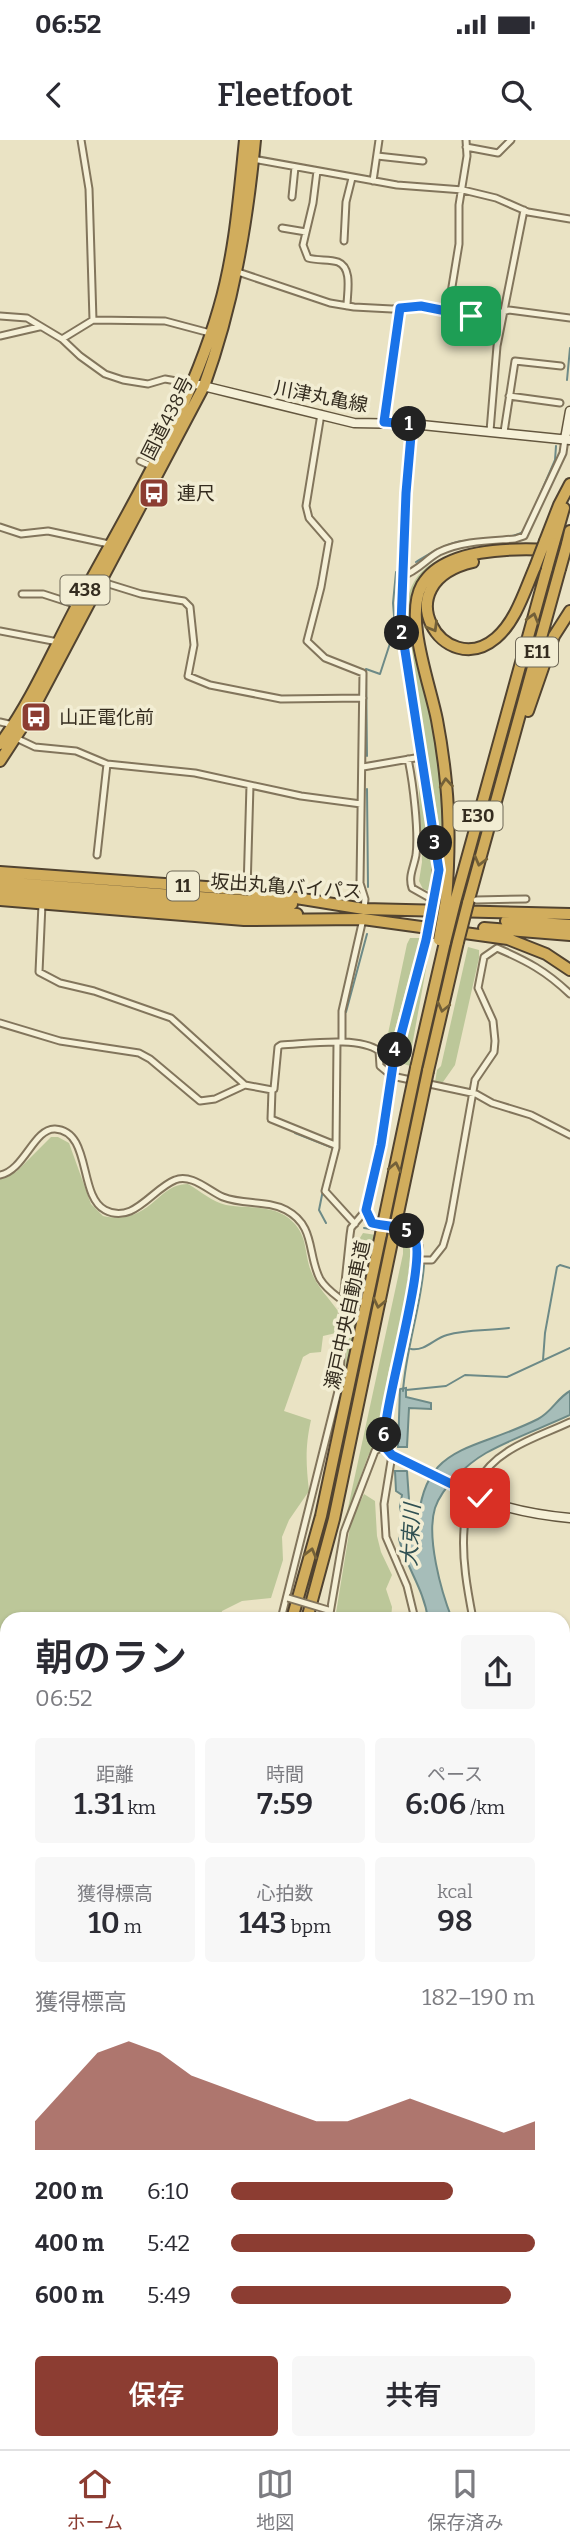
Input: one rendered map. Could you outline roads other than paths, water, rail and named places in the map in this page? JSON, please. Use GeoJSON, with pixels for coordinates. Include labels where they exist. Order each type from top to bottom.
{"type":"FeatureCollection","features":[{"type":"Feature","properties":{"kind":"highway","name":"国道438号"},"geometry":{"type":"LineString","coordinates":[[245,140],[248,158]]}},
{"type":"Feature","properties":{"kind":"highway","name":"国道438号"},"geometry":{"type":"LineString","coordinates":[[0,761],[16,738],[198,385],[228,311],[238,211],[248,158],[255,140]]}},
{"type":"Feature","properties":{"kind":"highway","name":"国道438号"},"geometry":{"type":"LineString","coordinates":[[115,546],[151,466],[198,385],[211,333],[233,270]]}},
{"type":"Feature","properties":{"kind":"highway","name":"E11"},"geometry":{"type":"LineString","coordinates":[[502,731],[547,568],[550,542],[570,486]]}},
{"type":"Feature","properties":{"kind":"highway","name":"E11"},"geometry":{"type":"LineString","coordinates":[[514,736],[568,548],[570,531]]}},
{"type":"Feature","properties":{"kind":"highway"},"geometry":{"type":"LineString","coordinates":[[550,542],[535,567],[509,623],[489,642],[474,648],[460,648],[439,637],[430,625],[428,594],[436,580],[447,570],[494,558],[526,556],[570,560]]}},
{"type":"Feature","properties":{"kind":"highway"},"geometry":{"type":"LineString","coordinates":[[441,900],[449,842],[446,787],[438,722],[417,633],[415,607],[419,591],[432,572],[465,556],[568,548]]}},
{"type":"Feature","properties":{"kind":"highway","name":"国道438号"},"geometry":{"type":"LineString","coordinates":[[0,744],[63,643],[77,605],[97,579]]}},
{"type":"Feature","properties":{"kind":"highway"},"geometry":{"type":"LineString","coordinates":[[511,747],[523,725],[554,636],[570,611]]}},
{"type":"Feature","properties":{"kind":"highway","name":"E30"},"geometry":{"type":"LineString","coordinates":[[441,900],[502,731]]}},
{"type":"Feature","properties":{"kind":"highway","name":"瀬戸中央自動車道"},"geometry":{"type":"LineString","coordinates":[[294,1612],[324,1502],[458,942],[472,901],[514,736]]}},
{"type":"Feature","properties":{"kind":"highway","name":"11"},"geometry":{"type":"LineString","coordinates":[[0,873],[247,890],[363,914]]}},
{"type":"Feature","properties":{"kind":"highway","name":"坂出丸亀バイパス"},"geometry":{"type":"LineString","coordinates":[[0,882],[19,888],[363,914],[570,925]]}},
{"type":"Feature","properties":{"kind":"highway","name":"坂出丸亀バイパス"},"geometry":{"type":"LineString","coordinates":[[0,892],[19,888]]}},
{"type":"Feature","properties":{"kind":"highway","name":"11"},"geometry":{"type":"LineString","coordinates":[[0,900],[244,920],[363,914]]}},
{"type":"Feature","properties":{"kind":"highway","name":"瀬戸中央自動車道"},"geometry":{"type":"LineString","coordinates":[[309,1612],[334,1519],[416,1068],[442,941],[441,900]]}},
{"type":"Feature","properties":{"kind":"highway"},"geometry":{"type":"LineString","coordinates":[[363,914],[570,914]]}},
{"type":"Feature","properties":{"kind":"highway"},"geometry":{"type":"LineString","coordinates":[[363,914],[508,939],[538,950],[570,970]]}},
{"type":"Feature","properties":{"kind":"highway","name":"坂出丸亀バイパス"},"geometry":{"type":"LineString","coordinates":[[363,914],[570,935]]}},
{"type":"Feature","properties":{"kind":"street"},"geometry":{"type":"LineString","coordinates":[[81,140],[89,189],[93,320]]}},
{"type":"Feature","properties":{"kind":"street"},"geometry":{"type":"LineString","coordinates":[[373,181],[379,140]]}},
{"type":"Feature","properties":{"kind":"street"},"geometry":{"type":"LineString","coordinates":[[448,312],[459,244],[459,205],[463,190],[466,140]]}},
{"type":"Feature","properties":{"kind":"street"},"geometry":{"type":"LineString","coordinates":[[466,147],[498,153],[510,140]]}},
{"type":"Feature","properties":{"kind":"street"},"geometry":{"type":"LineString","coordinates":[[377,156],[423,161]]}},
{"type":"Feature","properties":{"kind":"street"},"geometry":{"type":"LineString","coordinates":[[248,158],[352,178],[463,190],[496,198],[524,210],[570,219]]}},
{"type":"Feature","properties":{"kind":"street"},"geometry":{"type":"LineString","coordinates":[[292,197],[295,167]]}},
{"type":"Feature","properties":{"kind":"street"},"geometry":{"type":"LineString","coordinates":[[317,171],[303,245],[308,258],[340,263],[345,268],[348,274],[347,306]]}},
{"type":"Feature","properties":{"kind":"street"},"geometry":{"type":"LineString","coordinates":[[344,241],[346,202],[352,178]]}},
{"type":"Feature","properties":{"kind":"street"},"geometry":{"type":"LineString","coordinates":[[490,431],[494,370],[524,210]]}},
{"type":"Feature","properties":{"kind":"street"},"geometry":{"type":"LineString","coordinates":[[282,228],[306,232]]}},
{"type":"Feature","properties":{"kind":"street"},"geometry":{"type":"LineString","coordinates":[[233,270],[330,303],[347,306],[421,306],[486,317],[509,310],[570,318]]}},
{"type":"Feature","properties":{"kind":"street"},"geometry":{"type":"LineString","coordinates":[[384,422],[400,308]]}},
{"type":"Feature","properties":{"kind":"street"},"geometry":{"type":"LineString","coordinates":[[0,316],[27,318],[62,339],[105,374],[148,384],[164,379],[198,385]]}},
{"type":"Feature","properties":{"kind":"street"},"geometry":{"type":"LineString","coordinates":[[62,339],[93,320],[165,321],[211,333]]}},
{"type":"Feature","properties":{"kind":"street"},"geometry":{"type":"LineString","coordinates":[[0,336],[40,327]]}},
{"type":"Feature","properties":{"kind":"street"},"geometry":{"type":"LineString","coordinates":[[504,432],[514,361],[561,366]]}},
{"type":"Feature","properties":{"kind":"street"},"geometry":{"type":"LineString","coordinates":[[543,372],[544,364]]}},
{"type":"Feature","properties":{"kind":"street","name":"川津丸亀線"},"geometry":{"type":"LineString","coordinates":[[198,385],[354,423],[412,424],[567,440]]}},
{"type":"Feature","properties":{"kind":"street"},"geometry":{"type":"LineString","coordinates":[[509,396],[561,403]]}},
{"type":"Feature","properties":{"kind":"street"},"geometry":{"type":"LineString","coordinates":[[402,576],[413,572],[430,557],[452,547],[524,536],[564,453],[570,411]]}},
{"type":"Feature","properties":{"kind":"street"},"geometry":{"type":"LineString","coordinates":[[321,414],[306,506],[309,518],[329,541],[307,641],[325,658],[363,673],[360,883],[365,899],[342,1011],[335,1145],[326,1191],[355,1224]]}},
{"type":"Feature","properties":{"kind":"street"},"geometry":{"type":"LineString","coordinates":[[283,1612],[340,1383],[343,1301],[350,1235],[366,1210],[381,1145],[396,1045],[426,940],[441,900],[438,857],[401,625],[406,493],[412,424]]}},
{"type":"Feature","properties":{"kind":"street"},"geometry":{"type":"LineString","coordinates":[[140,461],[151,466]]}},
{"type":"Feature","properties":{"kind":"street"},"geometry":{"type":"LineString","coordinates":[[0,527],[21,534],[48,531],[115,546]]}},
{"type":"Feature","properties":{"kind":"street"},"geometry":{"type":"LineString","coordinates":[[97,579],[141,594],[184,601],[190,607],[194,645],[188,676],[209,685],[281,699],[363,698]]}},
{"type":"Feature","properties":{"kind":"street"},"geometry":{"type":"LineString","coordinates":[[22,594],[43,594],[77,605]]}},
{"type":"Feature","properties":{"kind":"street"},"geometry":{"type":"LineString","coordinates":[[0,631],[63,643]]}},
{"type":"Feature","properties":{"kind":"street"},"geometry":{"type":"LineString","coordinates":[[0,722],[13,725]]}},
{"type":"Feature","properties":{"kind":"street"},"geometry":{"type":"LineString","coordinates":[[16,738],[36,747],[76,751],[107,764],[195,773],[301,796],[361,804]]}},
{"type":"Feature","properties":{"kind":"street"},"geometry":{"type":"LineString","coordinates":[[363,767],[421,757]]}},
{"type":"Feature","properties":{"kind":"street"},"geometry":{"type":"LineString","coordinates":[[408,759],[412,780],[416,854],[410,880],[412,888],[441,900]]}},
{"type":"Feature","properties":{"kind":"street"},"geometry":{"type":"LineString","coordinates":[[97,855],[107,764]]}},
{"type":"Feature","properties":{"kind":"street"},"geometry":{"type":"LineString","coordinates":[[247,890],[250,785]]}},
{"type":"Feature","properties":{"kind":"street"},"geometry":{"type":"LineString","coordinates":[[472,901],[526,899]]}},
{"type":"Feature","properties":{"kind":"street"},"geometry":{"type":"LineString","coordinates":[[42,904],[39,972],[60,983],[94,991],[172,1018],[245,1085],[272,1090]]}},
{"type":"Feature","properties":{"kind":"street"},"geometry":{"type":"LineString","coordinates":[[417,1260],[432,1260],[443,1246],[450,1222],[476,1076],[492,1055],[495,1041],[493,1021],[478,988],[487,953],[497,948],[531,962],[570,995]]}},
{"type":"Feature","properties":{"kind":"street"},"geometry":{"type":"LineString","coordinates":[[0,1023],[60,1041],[139,1052],[200,1101],[215,1099],[245,1085]]}},
{"type":"Feature","properties":{"kind":"street"},"geometry":{"type":"LineString","coordinates":[[335,1145],[271,1119],[272,1090],[278,1047],[281,1045],[339,1042],[372,1046],[379,1051],[380,1066],[392,1076],[474,1093],[492,1104],[531,1115],[570,1135]]}},
{"type":"Feature","properties":{"kind":"street"},"geometry":{"type":"LineString","coordinates":[[0,1175],[14,1169],[48,1129],[55,1129],[70,1134],[76,1143],[94,1200],[108,1212],[125,1213],[134,1210],[166,1185],[176,1179],[185,1178],[223,1197],[284,1209],[304,1227],[311,1241],[315,1268],[321,1280],[327,1289],[343,1301]]}},
{"type":"Feature","properties":{"kind":"street"},"geometry":{"type":"LineString","coordinates":[[366,1210],[372,1223],[407,1231],[413,1235],[418,1245],[409,1311],[395,1371],[384,1446],[392,1455],[471,1493],[515,1508],[570,1518]]}},
{"type":"Feature","properties":{"kind":"street"},"geometry":{"type":"LineString","coordinates":[[472,1612],[462,1534],[471,1493],[484,1474],[507,1451],[570,1422]]}},
{"type":"Feature","properties":{"kind":"street"},"geometry":{"type":"LineString","coordinates":[[287,1597],[329,1610],[348,1517],[375,1451],[384,1446]]}},
{"type":"Feature","properties":{"kind":"street"},"geometry":{"type":"LineString","coordinates":[[392,1455],[384,1504],[386,1537],[407,1586],[413,1612]]}},
{"type":"Feature","properties":{"kind":"water"},"geometry":{"type":"Polygon","coordinates":[[[406,1388],[406,1397],[431,1403],[431,1409],[409,1408],[407,1447],[398,1447],[400,1389],[406,1388]]]}},
{"type":"Feature","properties":{"kind":"water","name":"大束川"},"geometry":{"type":"Polygon","coordinates":[[[570,1391],[570,1415],[486,1453],[463,1470],[438,1500],[432,1534],[439,1579],[449,1612],[427,1612],[399,1539],[404,1526],[400,1507],[402,1495],[396,1491],[395,1471],[407,1471],[412,1542],[417,1540],[420,1508],[427,1484],[438,1467],[470,1447],[538,1419],[570,1391]]]}},
{"type":"Feature","properties":{"kind":"waterway"},"geometry":{"type":"LineString","coordinates":[[567,380],[570,348]]}},
{"type":"Feature","properties":{"kind":"waterway"},"geometry":{"type":"LineString","coordinates":[[529,520],[555,460],[556,446]]}},
{"type":"Feature","properties":{"kind":"waterway"},"geometry":{"type":"LineString","coordinates":[[416,562],[457,542],[501,538],[524,531]]}},
{"type":"Feature","properties":{"kind":"waterway"},"geometry":{"type":"LineString","coordinates":[[367,756],[366,669],[380,674],[395,628],[393,603],[396,572]]}},
{"type":"Feature","properties":{"kind":"waterway"},"geometry":{"type":"LineString","coordinates":[[367,789],[368,887]]}},
{"type":"Feature","properties":{"kind":"waterway"},"geometry":{"type":"LineString","coordinates":[[346,1012],[367,934]]}},
{"type":"Feature","properties":{"kind":"waterway"},"geometry":{"type":"LineString","coordinates":[[295,1133],[333,1148]]}},
{"type":"Feature","properties":{"kind":"waterway"},"geometry":{"type":"LineString","coordinates":[[323,1190],[319,1210],[326,1223]]}},
{"type":"Feature","properties":{"kind":"waterway"},"geometry":{"type":"LineString","coordinates":[[364,1228],[377,1230]]}},
{"type":"Feature","properties":{"kind":"waterway"},"geometry":{"type":"LineString","coordinates":[[400,1235],[408,1240],[413,1249]]}},
{"type":"Feature","properties":{"kind":"waterway"},"geometry":{"type":"LineString","coordinates":[[403,1391],[424,1265]]}},
{"type":"Feature","properties":{"kind":"waterway"},"geometry":{"type":"LineString","coordinates":[[543,1360],[557,1267],[560,1265],[570,1268]]}},
{"type":"Feature","properties":{"kind":"waterway"},"geometry":{"type":"LineString","coordinates":[[411,1349],[425,1347],[455,1333],[509,1328]]}},
{"type":"Feature","properties":{"kind":"waterway"},"geometry":{"type":"LineString","coordinates":[[406,1390],[446,1386],[465,1375],[507,1377],[570,1348]]}},
{"type":"Feature","properties":{"kind":"place","name":"連尺"},"geometry":{"type":"Point","coordinates":[154,493]}},
{"type":"Feature","properties":{"kind":"place","name":"山正電化前"},"geometry":{"type":"Point","coordinates":[36,717]}}]}
